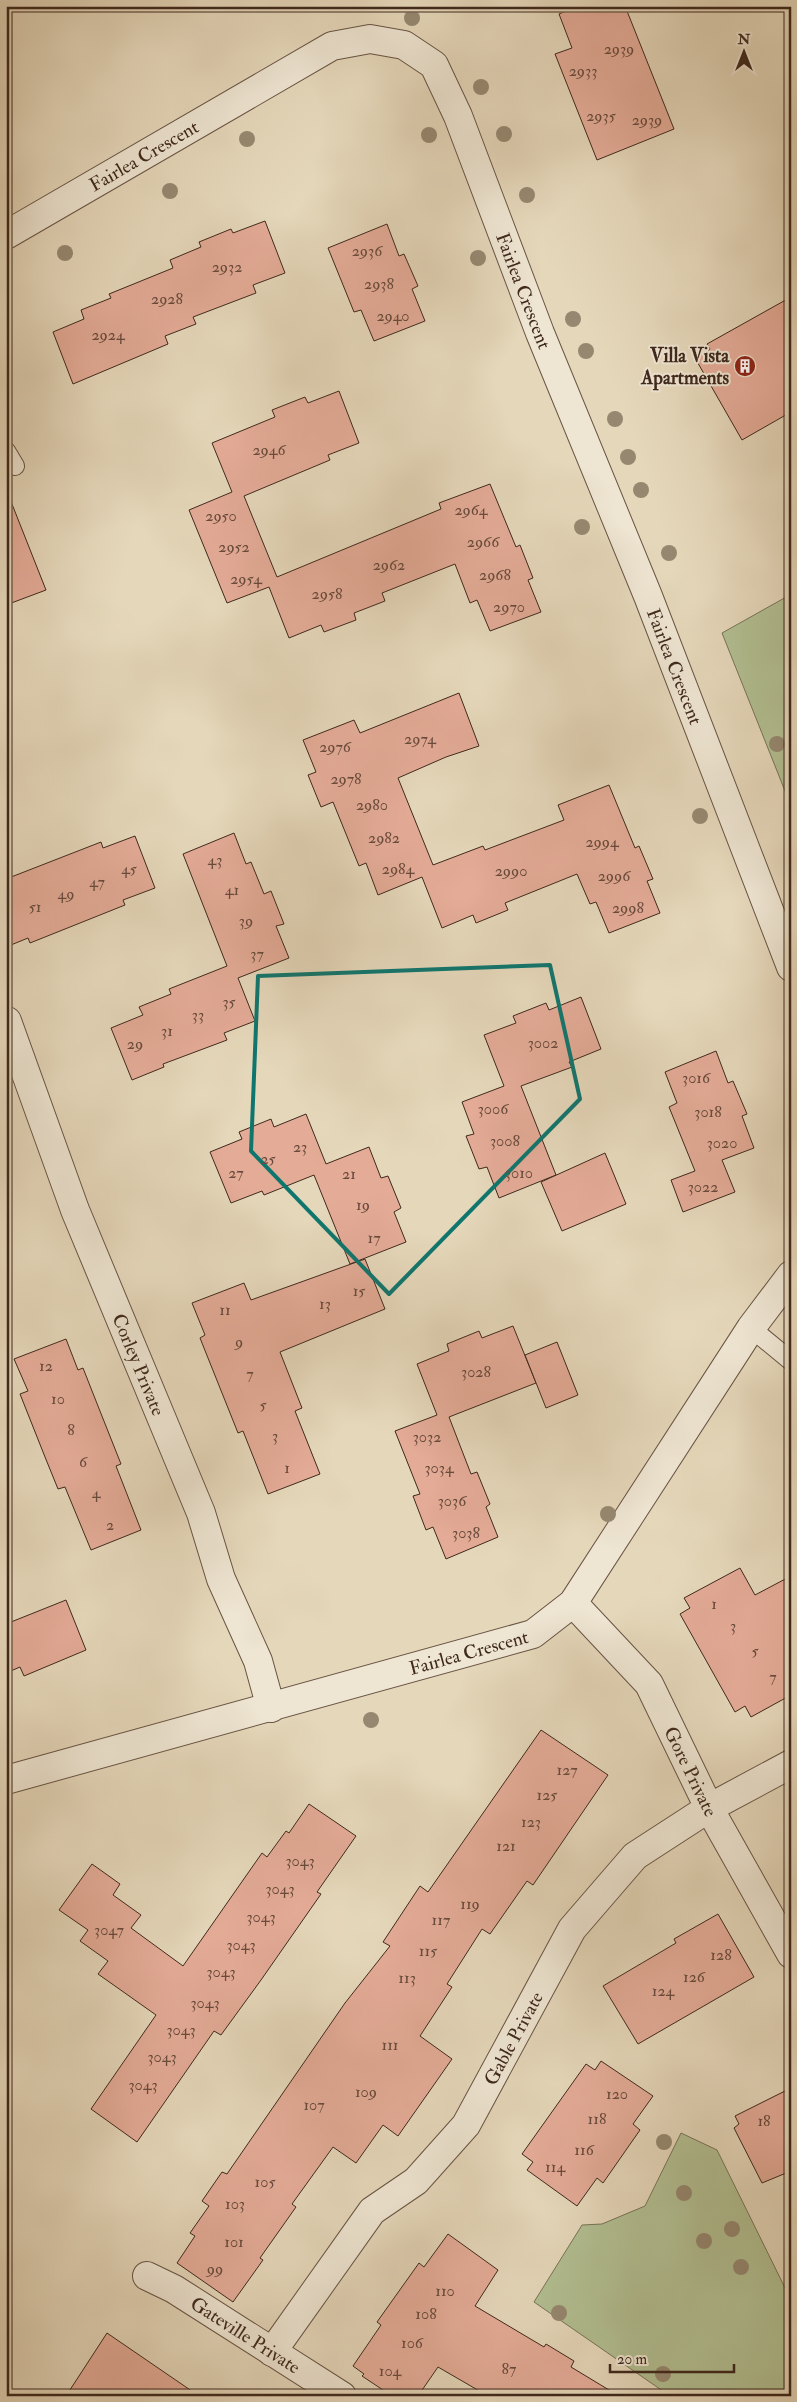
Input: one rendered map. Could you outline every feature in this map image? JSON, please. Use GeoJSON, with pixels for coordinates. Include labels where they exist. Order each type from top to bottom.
{"type":"FeatureCollection","features":[{"type":"Feature","properties":{"kind":"street","name":"Fairlea Crescent"},"geometry":{"type":"LineString","coordinates":[[6,235],[332,46],[370,39],[404,45],[434,66],[458,116],[540,333],[652,606],[791,967]]}},
{"type":"Feature","properties":{"kind":"street","name":"Corley Private"},"geometry":{"type":"LineString","coordinates":[[7,1021],[75,1210],[201,1513],[221,1579],[258,1661],[270,1708]]}},
{"type":"Feature","properties":{"kind":"street","name":"Fairlea Crescent"},"geometry":{"type":"LineString","coordinates":[[6,1780],[533,1634],[573,1603],[751,1328],[791,1276]]}},
{"type":"Feature","properties":{"kind":"street","name":"Gore Private"},"geometry":{"type":"LineString","coordinates":[[573,1603],[649,1684],[709,1808],[791,1954]]}},
{"type":"Feature","properties":{"kind":"street","name":"Gable Private"},"geometry":{"type":"LineString","coordinates":[[272,2352],[372,2211],[416,2180],[466,2125],[572,1929],[635,1856],[709,1808],[791,1764]]}},
{"type":"Feature","properties":{"kind":"street","name":"Gateville Private"},"geometry":{"type":"LineString","coordinates":[[147,2276],[174,2289],[342,2396]]}},
{"type":"Feature","properties":{"kind":"lane"},"geometry":{"type":"LineString","coordinates":[[751,1328],[791,1361]]}},
{"type":"Feature","properties":{"kind":"highlighted area"},"geometry":{"type":"Polygon","coordinates":[[[550,965],[580,1099],[389,1294],[251,1151],[258,976],[550,965]]]}},
{"type":"Feature","properties":{"kind":"green space"},"geometry":{"type":"Polygon","coordinates":[[[791,586],[791,806],[722,633],[788,596],[791,586]]]}},
{"type":"Feature","properties":{"kind":"green space"},"geometry":{"type":"Polygon","coordinates":[[[681,2133],[717,2150],[791,2300],[791,2396],[670,2396],[534,2302],[582,2225],[602,2224],[645,2206],[681,2133]]]}},
{"type":"Feature","properties":{"kind":"building"},"geometry":{"type":"Polygon","coordinates":[[[577,6],[625,6],[674,129],[597,160],[555,54],[572,48],[559,14],[577,6]]]}},
{"type":"Feature","properties":{"kind":"building"},"geometry":{"type":"Polygon","coordinates":[[[265,221],[285,273],[253,285],[256,293],[193,317],[196,324],[165,336],[168,344],[73,384],[53,332],[84,319],[81,310],[111,298],[109,294],[173,268],[170,260],[201,247],[199,242],[231,229],[233,233],[265,221]]]}},
{"type":"Feature","properties":{"kind":"building"},"geometry":{"type":"Polygon","coordinates":[[[387,224],[399,256],[404,254],[418,286],[412,289],[425,321],[374,341],[361,310],[354,312],[328,248],[387,224]]]}},
{"type":"Feature","properties":{"kind":"building","name":"Villa Vista Apartments"},"geometry":{"type":"Polygon","coordinates":[[[791,297],[791,412],[742,440],[695,358],[710,349],[707,344],[791,297]]]}},
{"type":"Feature","properties":{"kind":"building"},"geometry":{"type":"Polygon","coordinates":[[[339,391],[359,443],[328,455],[330,460],[244,496],[277,577],[441,509],[439,503],[490,484],[516,547],[520,545],[533,578],[528,580],[541,612],[490,631],[477,600],[470,603],[455,564],[382,593],[385,601],[354,613],[356,620],[324,632],[321,625],[289,638],[269,587],[227,603],[189,510],[232,492],[212,443],[275,417],[272,410],[305,397],[308,403],[339,391]]]}},
{"type":"Feature","properties":{"kind":"building"},"geometry":{"type":"Polygon","coordinates":[[[8,494],[46,590],[6,605],[6,495],[8,494]]]}},
{"type":"Feature","properties":{"kind":"building"},"geometry":{"type":"Polygon","coordinates":[[[459,693],[479,746],[446,757],[398,778],[433,865],[483,846],[485,850],[564,820],[558,805],[609,785],[635,848],[639,846],[653,879],[647,881],[660,913],[609,933],[596,902],[590,904],[577,874],[505,903],[508,910],[476,923],[473,915],[442,928],[422,877],[378,895],[366,863],[359,866],[333,802],[321,807],[308,775],[316,772],[303,740],[354,720],[360,733],[459,693]]]}},
{"type":"Feature","properties":{"kind":"building"},"geometry":{"type":"Polygon","coordinates":[[[234,833],[246,864],[251,862],[264,894],[271,891],[284,924],[276,926],[289,958],[238,978],[255,1021],[224,1033],[227,1040],[163,1064],[164,1067],[132,1080],[111,1028],[143,1015],[139,1007],[171,994],[169,989],[227,966],[183,854],[234,833]]]}},
{"type":"Feature","properties":{"kind":"building"},"geometry":{"type":"Polygon","coordinates":[[[135,836],[155,888],[123,900],[125,905],[30,943],[28,938],[6,947],[6,879],[101,842],[103,848],[135,836]]]}},
{"type":"Feature","properties":{"kind":"building"},"geometry":{"type":"Polygon","coordinates":[[[581,997],[601,1049],[569,1062],[572,1067],[521,1086],[556,1175],[499,1198],[487,1167],[479,1169],[466,1136],[474,1134],[462,1102],[504,1086],[484,1035],[516,1023],[513,1016],[546,1003],[549,1010],[581,997]]]}},
{"type":"Feature","properties":{"kind":"building"},"geometry":{"type":"Polygon","coordinates":[[[716,1051],[728,1083],[733,1081],[747,1114],[742,1116],[754,1148],[722,1160],[735,1192],[683,1212],[671,1180],[695,1171],[669,1107],[677,1103],[665,1072],[716,1051]]]}},
{"type":"Feature","properties":{"kind":"building"},"geometry":{"type":"Polygon","coordinates":[[[306,1114],[326,1164],[369,1147],[381,1178],[388,1176],[401,1208],[394,1212],[406,1242],[350,1264],[314,1175],[264,1195],[262,1191],[231,1203],[210,1152],[242,1139],[239,1132],[271,1119],[274,1127],[306,1114]]]}},
{"type":"Feature","properties":{"kind":"building"},"geometry":{"type":"Polygon","coordinates":[[[605,1153],[626,1204],[562,1231],[541,1182],[605,1153]]]}},
{"type":"Feature","properties":{"kind":"building"},"geometry":{"type":"Polygon","coordinates":[[[365,1259],[385,1309],[280,1352],[302,1408],[295,1411],[320,1474],[268,1494],[243,1431],[238,1433],[200,1338],[205,1335],[192,1303],[244,1283],[251,1300],[365,1259]]]}},
{"type":"Feature","properties":{"kind":"building"},"geometry":{"type":"Polygon","coordinates":[[[513,1326],[536,1383],[449,1417],[471,1474],[477,1472],[490,1504],[486,1507],[498,1537],[446,1559],[433,1527],[426,1530],[413,1496],[420,1494],[395,1431],[437,1415],[417,1364],[449,1351],[447,1344],[479,1331],[482,1338],[513,1326]]]}},
{"type":"Feature","properties":{"kind":"building"},"geometry":{"type":"Polygon","coordinates":[[[66,1339],[78,1370],[83,1368],[121,1464],[116,1466],[141,1530],[91,1550],[65,1487],[58,1489],[45,1457],[20,1394],[28,1391],[14,1359],[66,1339]]]}},
{"type":"Feature","properties":{"kind":"building"},"geometry":{"type":"Polygon","coordinates":[[[557,1342],[578,1395],[546,1408],[525,1355],[557,1342]]]}},
{"type":"Feature","properties":{"kind":"building"},"geometry":{"type":"Polygon","coordinates":[[[740,1568],[755,1595],[791,1576],[791,1695],[751,1717],[745,1706],[735,1712],[680,1614],[690,1608],[684,1598],[740,1568]]]}},
{"type":"Feature","properties":{"kind":"building"},"geometry":{"type":"Polygon","coordinates":[[[66,1600],[86,1650],[24,1676],[20,1667],[6,1673],[6,1624],[66,1600]]]}},
{"type":"Feature","properties":{"kind":"building"},"geometry":{"type":"Polygon","coordinates":[[[541,1730],[608,1775],[533,1885],[527,1881],[490,1934],[482,1929],[447,1984],[452,1987],[420,2036],[452,2059],[398,2136],[383,2125],[356,2163],[333,2147],[292,2204],[296,2207],[260,2258],[263,2260],[233,2302],[177,2263],[195,2236],[190,2233],[209,2206],[202,2201],[222,2172],[227,2174],[345,2003],[390,1946],[383,1942],[420,1886],[428,1892],[541,1730]]]}},
{"type":"Feature","properties":{"kind":"building"},"geometry":{"type":"Polygon","coordinates":[[[309,1804],[356,1836],[317,1892],[321,1894],[261,1980],[221,2035],[214,2031],[137,2142],[91,2109],[156,2015],[98,1974],[108,1961],[80,1941],[88,1930],[59,1910],[92,1864],[120,1884],[113,1895],[141,1915],[131,1928],[183,1966],[262,1853],[267,1857],[286,1831],[289,1833],[309,1804]]]}},
{"type":"Feature","properties":{"kind":"building"},"geometry":{"type":"Polygon","coordinates":[[[718,1914],[754,1977],[638,2044],[603,1986],[676,1943],[674,1939],[718,1914]]]}},
{"type":"Feature","properties":{"kind":"building"},"geometry":{"type":"Polygon","coordinates":[[[601,2061],[653,2096],[633,2124],[640,2130],[603,2183],[597,2178],[577,2206],[527,2170],[533,2162],[522,2154],[586,2064],[595,2070],[601,2061]]]}},
{"type":"Feature","properties":{"kind":"building"},"geometry":{"type":"Polygon","coordinates":[[[791,2088],[791,2171],[762,2183],[734,2128],[739,2124],[735,2116],[791,2088]]]}},
{"type":"Feature","properties":{"kind":"building"},"geometry":{"type":"Polygon","coordinates":[[[448,2234],[498,2270],[475,2306],[544,2347],[546,2344],[574,2361],[571,2367],[619,2396],[488,2396],[438,2367],[418,2396],[392,2396],[362,2376],[364,2374],[353,2366],[381,2325],[377,2322],[419,2263],[424,2267],[448,2234]]]}},
{"type":"Feature","properties":{"kind":"building"},"geometry":{"type":"Polygon","coordinates":[[[107,2333],[199,2396],[66,2396],[107,2333]]]}},
{"type":"Feature","properties":{"kind":"place","name":"Villa Vista Apartments"},"geometry":{"type":"Point","coordinates":[745,366]}}]}
